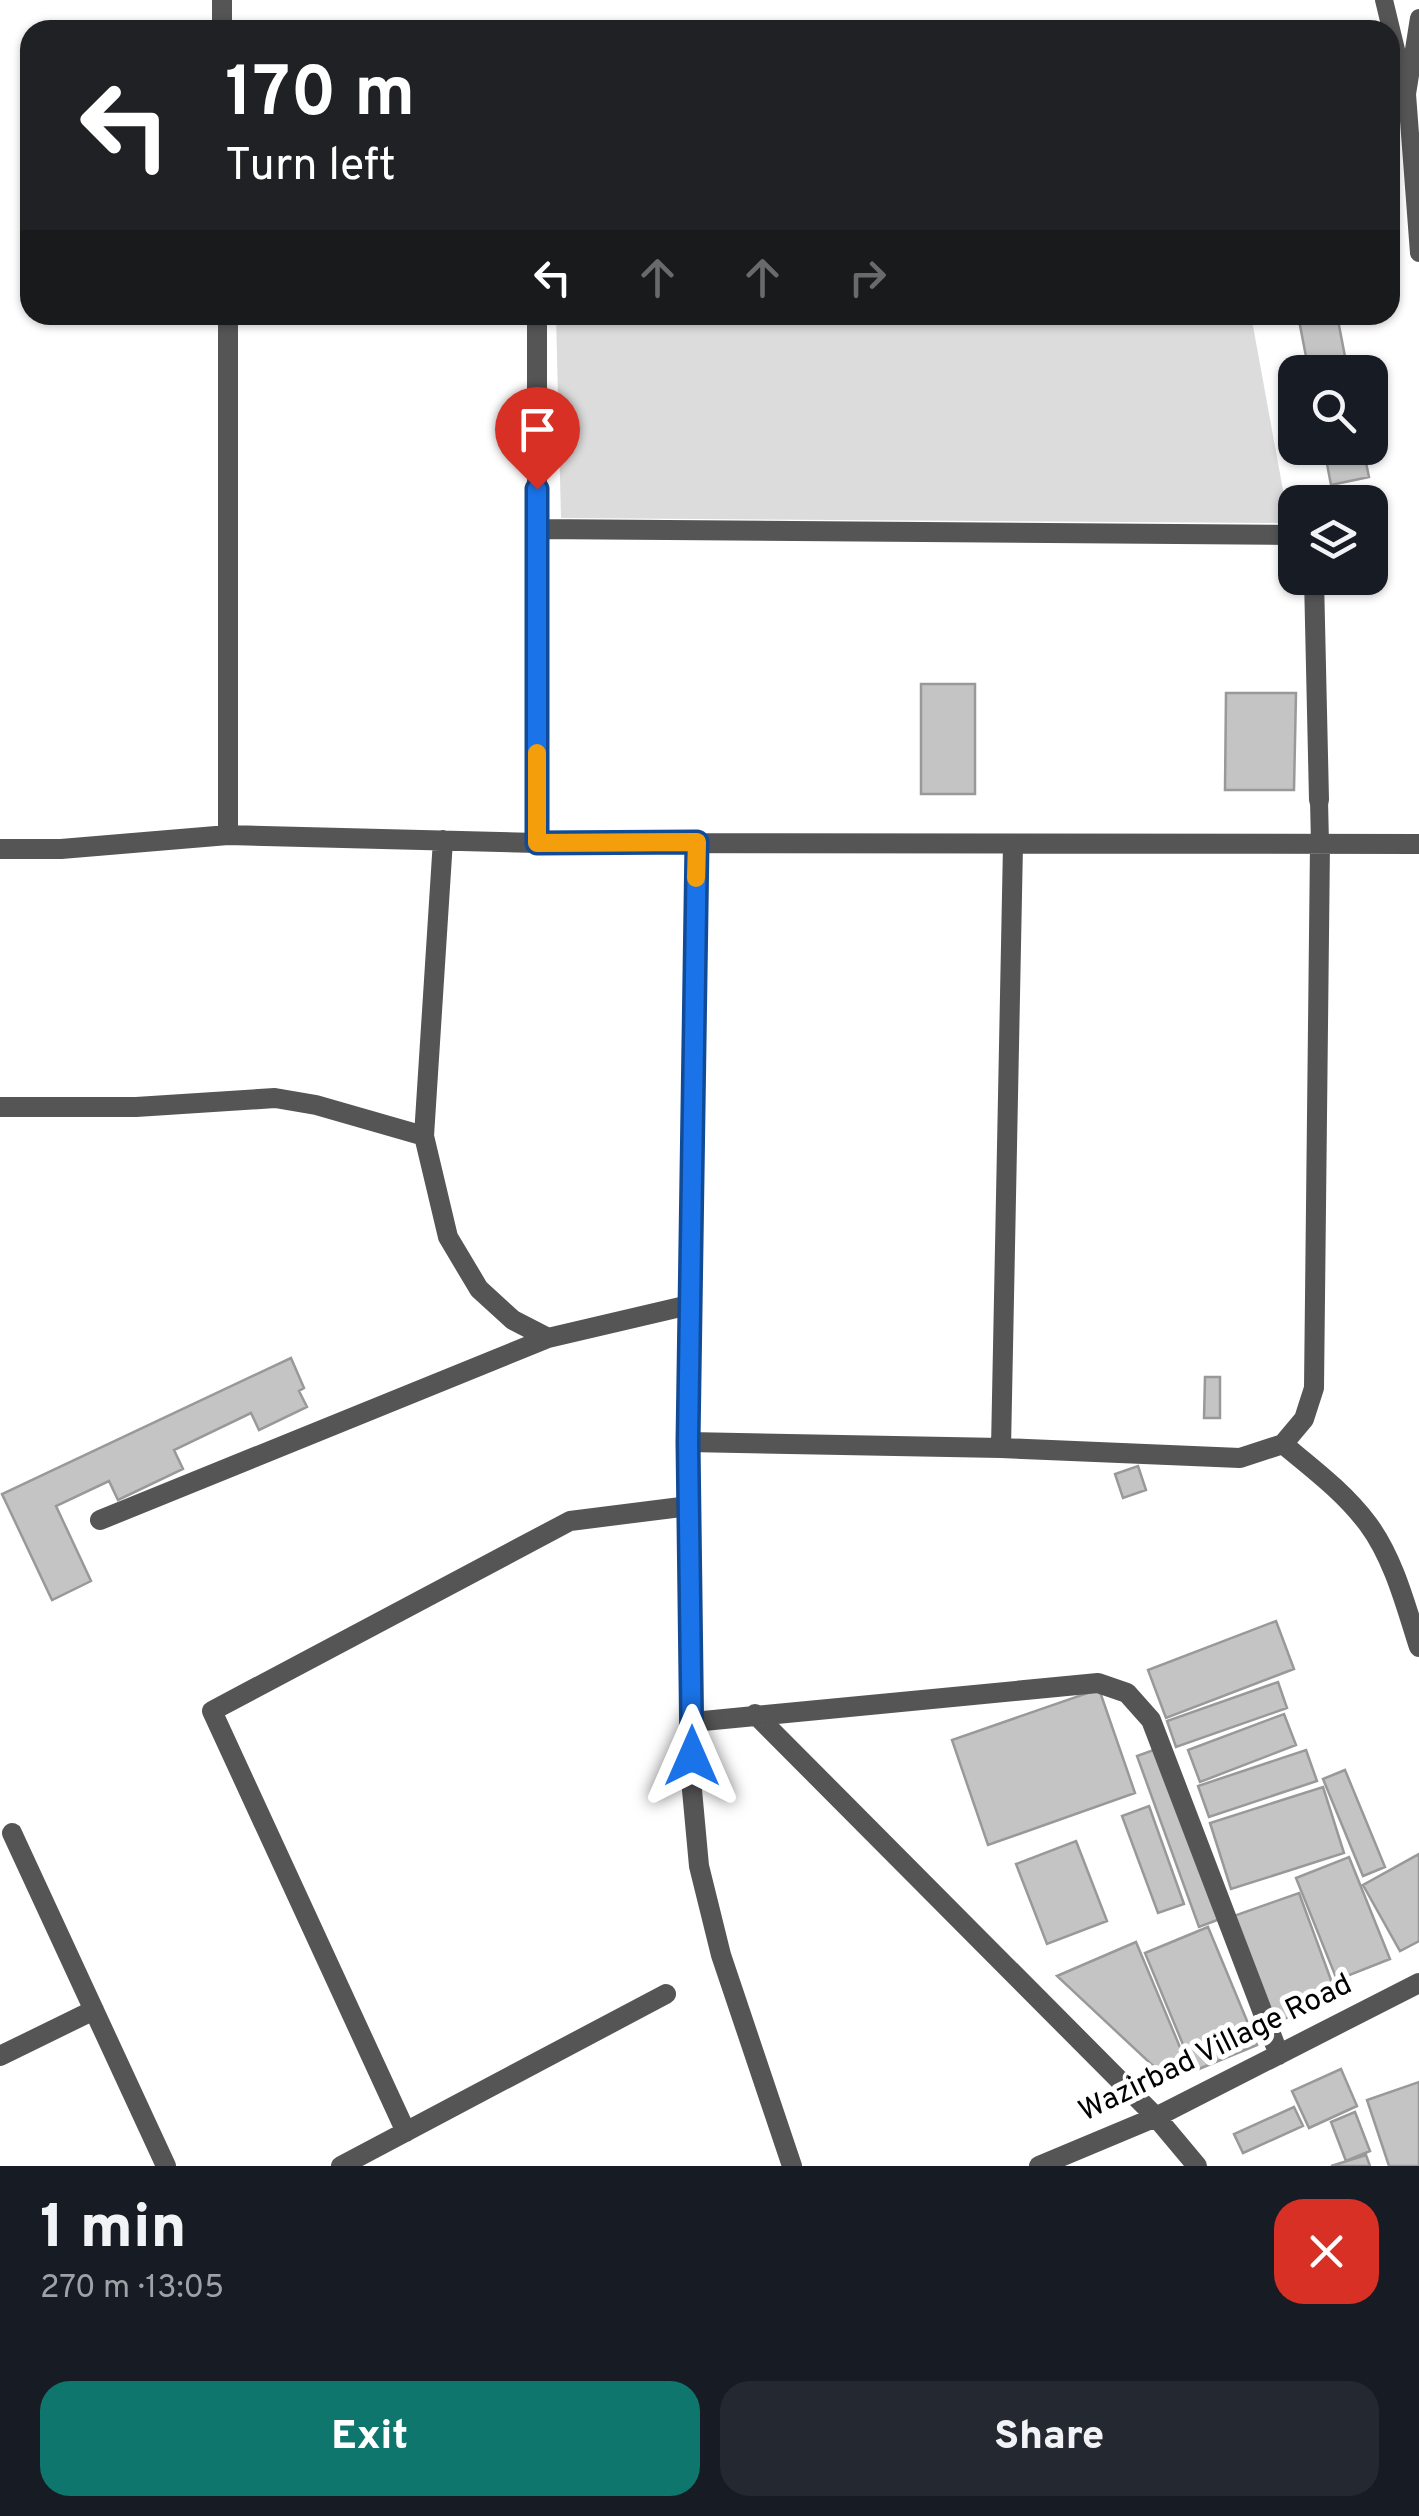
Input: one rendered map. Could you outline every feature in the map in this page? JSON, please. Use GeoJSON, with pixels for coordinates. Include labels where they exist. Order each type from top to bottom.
{"type":"FeatureCollection","features":[{"type":"Feature","properties":{"kind":"street"},"geometry":{"type":"LineString","coordinates":[[228,325],[228,835]]}},
{"type":"Feature","properties":{"kind":"street"},"geometry":{"type":"LineString","coordinates":[[537,325],[537,843]]}},
{"type":"Feature","properties":{"kind":"street"},"geometry":{"type":"LineString","coordinates":[[537,529],[1278,536]]}},
{"type":"Feature","properties":{"kind":"street"},"geometry":{"type":"LineString","coordinates":[[1314,595],[1319,800]]}},
{"type":"Feature","properties":{"kind":"street"},"geometry":{"type":"LineString","coordinates":[[0,849],[61,849],[228,835],[537,843],[1419,844]]}},
{"type":"Feature","properties":{"kind":"street"},"geometry":{"type":"LineString","coordinates":[[443,840],[424,1136],[448,1237],[478,1289],[513,1320],[548,1338]]}},
{"type":"Feature","properties":{"kind":"street"},"geometry":{"type":"LineString","coordinates":[[697,842],[688,1442],[692,1790],[699,1866],[720,1956],[792,2166]]}},
{"type":"Feature","properties":{"kind":"street"},"geometry":{"type":"LineString","coordinates":[[688,1442],[1001,1448],[1240,1458],[1282,1444],[1304,1418],[1314,1388],[1320,844]]}},
{"type":"Feature","properties":{"kind":"street"},"geometry":{"type":"LineString","coordinates":[[1001,1448],[1012,845]]}},
{"type":"Feature","properties":{"kind":"street"},"geometry":{"type":"LineString","coordinates":[[0,1107],[136,1107],[275,1098],[316,1104],[424,1136]]}},
{"type":"Feature","properties":{"kind":"street"},"geometry":{"type":"LineString","coordinates":[[100,1520],[548,1338],[690,1305]]}},
{"type":"Feature","properties":{"kind":"street"},"geometry":{"type":"LineString","coordinates":[[1282,1444],[1338,1489],[1371,1527],[1396,1578],[1419,1647]]}},
{"type":"Feature","properties":{"kind":"street"},"geometry":{"type":"LineString","coordinates":[[406,2132],[212,1711],[570,1521],[688,1506]]}},
{"type":"Feature","properties":{"kind":"street"},"geometry":{"type":"LineString","coordinates":[[693,1722],[1098,1683],[1127,1693],[1151,1720],[1279,2054]]}},
{"type":"Feature","properties":{"kind":"street"},"geometry":{"type":"LineString","coordinates":[[755,1714],[1156,2117],[1196,2166]]}},
{"type":"Feature","properties":{"kind":"street"},"geometry":{"type":"LineString","coordinates":[[12,1833],[166,2166]]}},
{"type":"Feature","properties":{"kind":"street","name":"Wazirbad Village Road"},"geometry":{"type":"LineString","coordinates":[[1038,2166],[1156,2117],[1419,1983]]}},
{"type":"Feature","properties":{"kind":"street"},"geometry":{"type":"LineString","coordinates":[[342,2166],[666,1994]]}},
{"type":"Feature","properties":{"kind":"street"},"geometry":{"type":"LineString","coordinates":[[0,2056],[94,2010]]}},
{"type":"Feature","properties":{"kind":"lane"},"geometry":{"type":"LineString","coordinates":[[1407,94],[1419,18]]}},
{"type":"Feature","properties":{"kind":"lane"},"geometry":{"type":"LineString","coordinates":[[1400,65],[1407,94],[1419,253]]}},
{"type":"Feature","properties":{"kind":"lane"},"geometry":{"type":"LineString","coordinates":[[1319,800],[1320,844]]}},
{"type":"Feature","properties":{"kind":"shaded area"},"geometry":{"type":"Polygon","coordinates":[[[556,325],[1253,325],[1282,485],[1278,485],[1278,523],[561,518],[556,325]]]}},
{"type":"Feature","properties":{"kind":"building"},"geometry":{"type":"Polygon","coordinates":[[[1300,325],[1339,325],[1345,355],[1306,355],[1300,325]]]}},
{"type":"Feature","properties":{"kind":"building"},"geometry":{"type":"Polygon","coordinates":[[[1327,465],[1367,465],[1369,477],[1331,485],[1327,465]]]}},
{"type":"Feature","properties":{"kind":"building"},"geometry":{"type":"Polygon","coordinates":[[[921,684],[975,684],[975,794],[921,794],[921,684]]]}},
{"type":"Feature","properties":{"kind":"building"},"geometry":{"type":"Polygon","coordinates":[[[1226,693],[1296,693],[1294,790],[1225,790],[1226,693]]]}},
{"type":"Feature","properties":{"kind":"building"},"geometry":{"type":"Polygon","coordinates":[[[291,1358],[304,1388],[299,1391],[307,1407],[259,1430],[251,1413],[174,1450],[183,1469],[118,1500],[109,1481],[56,1506],[91,1581],[52,1600],[2,1494],[291,1358]]]}},
{"type":"Feature","properties":{"kind":"building"},"geometry":{"type":"Polygon","coordinates":[[[1205,1377],[1220,1377],[1220,1418],[1204,1418],[1205,1377]]]}},
{"type":"Feature","properties":{"kind":"building"},"geometry":{"type":"Polygon","coordinates":[[[1138,1466],[1146,1490],[1123,1498],[1115,1474],[1138,1466]]]}},
{"type":"Feature","properties":{"kind":"building"},"geometry":{"type":"Polygon","coordinates":[[[1276,1621],[1294,1669],[1166,1718],[1148,1670],[1276,1621]]]}},
{"type":"Feature","properties":{"kind":"building"},"geometry":{"type":"Polygon","coordinates":[[[1278,1682],[1287,1708],[1176,1747],[1167,1721],[1278,1682]]]}},
{"type":"Feature","properties":{"kind":"building"},"geometry":{"type":"Polygon","coordinates":[[[1099,1689],[1135,1793],[988,1845],[952,1740],[1099,1689]]]}},
{"type":"Feature","properties":{"kind":"building"},"geometry":{"type":"Polygon","coordinates":[[[1284,1714],[1296,1745],[1200,1782],[1188,1750],[1284,1714]]]}},
{"type":"Feature","properties":{"kind":"building"},"geometry":{"type":"Polygon","coordinates":[[[1159,1748],[1220,1919],[1199,1927],[1137,1756],[1159,1748]]]}},
{"type":"Feature","properties":{"kind":"building"},"geometry":{"type":"Polygon","coordinates":[[[1306,1750],[1317,1781],[1209,1817],[1198,1786],[1306,1750]]]}},
{"type":"Feature","properties":{"kind":"building"},"geometry":{"type":"Polygon","coordinates":[[[1345,1770],[1385,1867],[1363,1876],[1323,1779],[1345,1770]]]}},
{"type":"Feature","properties":{"kind":"building"},"geometry":{"type":"Polygon","coordinates":[[[1323,1787],[1344,1853],[1231,1889],[1210,1823],[1323,1787]]]}},
{"type":"Feature","properties":{"kind":"building"},"geometry":{"type":"Polygon","coordinates":[[[1149,1806],[1184,1904],[1158,1913],[1122,1816],[1149,1806]]]}},
{"type":"Feature","properties":{"kind":"building"},"geometry":{"type":"Polygon","coordinates":[[[1076,1841],[1107,1921],[1047,1944],[1016,1864],[1076,1841]]]}},
{"type":"Feature","properties":{"kind":"building"},"geometry":{"type":"Polygon","coordinates":[[[1419,1854],[1419,1941],[1400,1951],[1363,1885],[1419,1854]]]}},
{"type":"Feature","properties":{"kind":"building"},"geometry":{"type":"Polygon","coordinates":[[[1349,1857],[1390,1959],[1337,1980],[1296,1878],[1349,1857]]]}},
{"type":"Feature","properties":{"kind":"building"},"geometry":{"type":"Polygon","coordinates":[[[1299,1893],[1338,1999],[1270,2024],[1231,1917],[1299,1893]]]}},
{"type":"Feature","properties":{"kind":"building"},"geometry":{"type":"Polygon","coordinates":[[[1208,1927],[1257,2045],[1194,2071],[1145,1953],[1208,1927]]]}},
{"type":"Feature","properties":{"kind":"building"},"geometry":{"type":"Polygon","coordinates":[[[1136,1942],[1187,2064],[1165,2077],[1057,1976],[1136,1942]]]}},
{"type":"Feature","properties":{"kind":"building"},"geometry":{"type":"Polygon","coordinates":[[[1341,2069],[1357,2106],[1309,2128],[1292,2091],[1341,2069]]]}},
{"type":"Feature","properties":{"kind":"building"},"geometry":{"type":"Polygon","coordinates":[[[1419,2082],[1419,2166],[1389,2166],[1367,2100],[1419,2082]]]}},
{"type":"Feature","properties":{"kind":"building"},"geometry":{"type":"Polygon","coordinates":[[[1294,2107],[1303,2126],[1243,2153],[1234,2134],[1294,2107]]]}},
{"type":"Feature","properties":{"kind":"building"},"geometry":{"type":"Polygon","coordinates":[[[1355,2112],[1370,2151],[1346,2161],[1331,2122],[1355,2112]]]}},
{"type":"Feature","properties":{"kind":"building"},"geometry":{"type":"Polygon","coordinates":[[[1366,2155],[1370,2166],[1331,2166],[1366,2155]]]}},
{"type":"Feature","properties":{"kind":"slow traffic"},"geometry":{"type":"LineString","coordinates":[[537,753],[537,843],[697,842],[696,878]]}},
{"type":"Feature","properties":{"kind":"route"},"geometry":{"type":"LineString","coordinates":[[537,489],[537,843],[697,842],[688,1442],[692,1756]]}}]}
